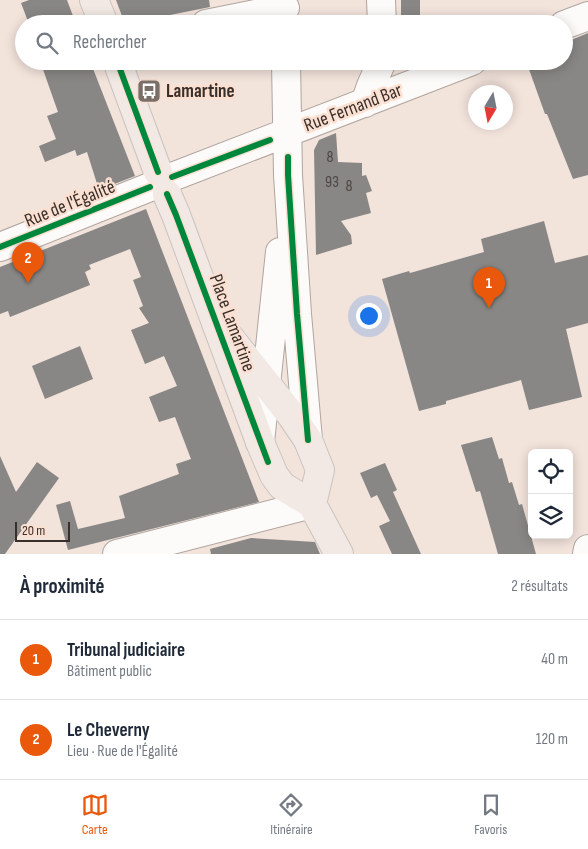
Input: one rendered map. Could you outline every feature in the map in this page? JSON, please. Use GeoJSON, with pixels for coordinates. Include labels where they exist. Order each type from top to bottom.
{"type":"FeatureCollection","features":[{"type":"Feature","properties":{"kind":"main road"},"geometry":{"type":"LineString","coordinates":[[94,0],[100,15]]}},
{"type":"Feature","properties":{"kind":"main road","name":"Place Lamartine"},"geometry":{"type":"LineString","coordinates":[[120,70],[274,475],[282,486],[312,504],[320,470],[308,440],[291,415],[216,321]]}},
{"type":"Feature","properties":{"kind":"main road"},"geometry":{"type":"LineString","coordinates":[[312,504],[339,554]]}},
{"type":"Feature","properties":{"kind":"street"},"geometry":{"type":"LineString","coordinates":[[381,0],[382,15]]}},
{"type":"Feature","properties":{"kind":"street"},"geometry":{"type":"LineString","coordinates":[[261,15],[285,11]]}},
{"type":"Feature","properties":{"kind":"street"},"geometry":{"type":"LineString","coordinates":[[573,22],[588,16]]}},
{"type":"Feature","properties":{"kind":"street"},"geometry":{"type":"LineString","coordinates":[[286,70],[288,176]]}},
{"type":"Feature","properties":{"kind":"street"},"geometry":{"type":"LineString","coordinates":[[366,103],[378,70]]}},
{"type":"Feature","properties":{"kind":"street","name":"Rue Fernand Bar"},"geometry":{"type":"LineString","coordinates":[[288,132],[449,70]]}},
{"type":"Feature","properties":{"kind":"street"},"geometry":{"type":"LineString","coordinates":[[162,183],[288,132]]}},
{"type":"Feature","properties":{"kind":"street","name":"Place Lamartine"},"geometry":{"type":"LineString","coordinates":[[260,442],[288,176]]}},
{"type":"Feature","properties":{"kind":"street","name":"Place Lamartine"},"geometry":{"type":"LineString","coordinates":[[288,176],[308,440]]}},
{"type":"Feature","properties":{"kind":"street","name":"Rue de l'Égalité"},"geometry":{"type":"LineString","coordinates":[[0,248],[162,183]]}},
{"type":"Feature","properties":{"kind":"street"},"geometry":{"type":"LineString","coordinates":[[117,554],[312,504]]}},
{"type":"Feature","properties":{"kind":"street"},"geometry":{"type":"LineString","coordinates":[[587,554],[588,549]]}},
{"type":"Feature","properties":{"kind":"building"},"geometry":{"type":"Polygon","coordinates":[[[29,0],[67,0],[73,15],[26,15],[21,3],[29,0]]]}},
{"type":"Feature","properties":{"kind":"building"},"geometry":{"type":"Polygon","coordinates":[[[116,0],[209,0],[210,7],[170,15],[122,15],[116,0]]]}},
{"type":"Feature","properties":{"kind":"building"},"geometry":{"type":"Polygon","coordinates":[[[401,0],[420,0],[420,15],[401,15],[401,0]]]}},
{"type":"Feature","properties":{"kind":"building"},"geometry":{"type":"Polygon","coordinates":[[[588,33],[588,175],[573,179],[547,114],[545,114],[529,70],[573,70],[573,39],[588,33]]]}},
{"type":"Feature","properties":{"kind":"building"},"geometry":{"type":"Polygon","coordinates":[[[43,70],[94,70],[135,176],[99,190],[87,152],[77,156],[75,150],[45,162],[39,146],[56,139],[47,116],[58,112],[43,70]]]}},
{"type":"Feature","properties":{"kind":"building"},"geometry":{"type":"Polygon","coordinates":[[[336,133],[338,162],[362,163],[362,176],[366,175],[372,191],[366,193],[371,213],[341,221],[351,235],[352,244],[316,255],[314,150],[319,140],[336,133]]]}},
{"type":"Feature","properties":{"kind":"building"},"geometry":{"type":"Polygon","coordinates":[[[146,209],[259,502],[68,550],[56,505],[70,501],[78,529],[125,518],[119,496],[179,474],[176,464],[191,459],[175,417],[159,422],[149,397],[177,386],[164,356],[145,364],[131,330],[149,323],[139,308],[143,306],[133,280],[141,277],[130,249],[89,265],[91,269],[85,272],[90,285],[10,317],[8,311],[0,314],[0,267],[146,209]]]}},
{"type":"Feature","properties":{"kind":"building"},"geometry":{"type":"Polygon","coordinates":[[[544,221],[555,263],[588,255],[588,323],[566,329],[582,397],[529,410],[521,380],[446,401],[446,404],[419,411],[382,279],[484,252],[481,239],[544,221]]]}},
{"type":"Feature","properties":{"kind":"building"},"geometry":{"type":"Polygon","coordinates":[[[80,346],[93,379],[45,399],[32,366],[80,346]]]}},
{"type":"Feature","properties":{"kind":"building"},"geometry":{"type":"Polygon","coordinates":[[[492,437],[499,459],[502,458],[509,483],[512,482],[519,505],[522,504],[528,525],[528,539],[532,539],[536,554],[498,554],[480,491],[476,492],[461,445],[492,437]]]}},
{"type":"Feature","properties":{"kind":"building"},"geometry":{"type":"Polygon","coordinates":[[[0,456],[16,492],[37,462],[59,478],[5,554],[0,554],[0,456]]]}},
{"type":"Feature","properties":{"kind":"building"},"geometry":{"type":"Polygon","coordinates":[[[385,463],[397,490],[393,492],[421,554],[392,554],[379,526],[390,521],[377,495],[371,498],[360,473],[385,463]]]}},
{"type":"Feature","properties":{"kind":"building"},"geometry":{"type":"Polygon","coordinates":[[[251,538],[315,542],[320,554],[211,554],[210,549],[251,538]]]}},
{"type":"Feature","properties":{"kind":"cycle path"},"geometry":{"type":"LineString","coordinates":[[120,70],[158,172]]}},
{"type":"Feature","properties":{"kind":"cycle path"},"geometry":{"type":"LineString","coordinates":[[172,177],[270,140]]}},
{"type":"Feature","properties":{"kind":"cycle path"},"geometry":{"type":"LineString","coordinates":[[288,157],[297,314],[308,440]]}},
{"type":"Feature","properties":{"kind":"cycle path"},"geometry":{"type":"LineString","coordinates":[[0,247],[150,187]]}},
{"type":"Feature","properties":{"kind":"cycle path"},"geometry":{"type":"LineString","coordinates":[[167,194],[268,462]]}},
{"type":"Feature","properties":{"kind":"place","name":"Lamartine"},"geometry":{"type":"Point","coordinates":[149,91]}},
{"type":"Feature","properties":{"kind":"place","name":"Le Cheverny"},"geometry":{"type":"Point","coordinates":[28,283]}},
{"type":"Feature","properties":{"kind":"place","name":"Tribunal judiciaire"},"geometry":{"type":"Point","coordinates":[489,308]}}]}
